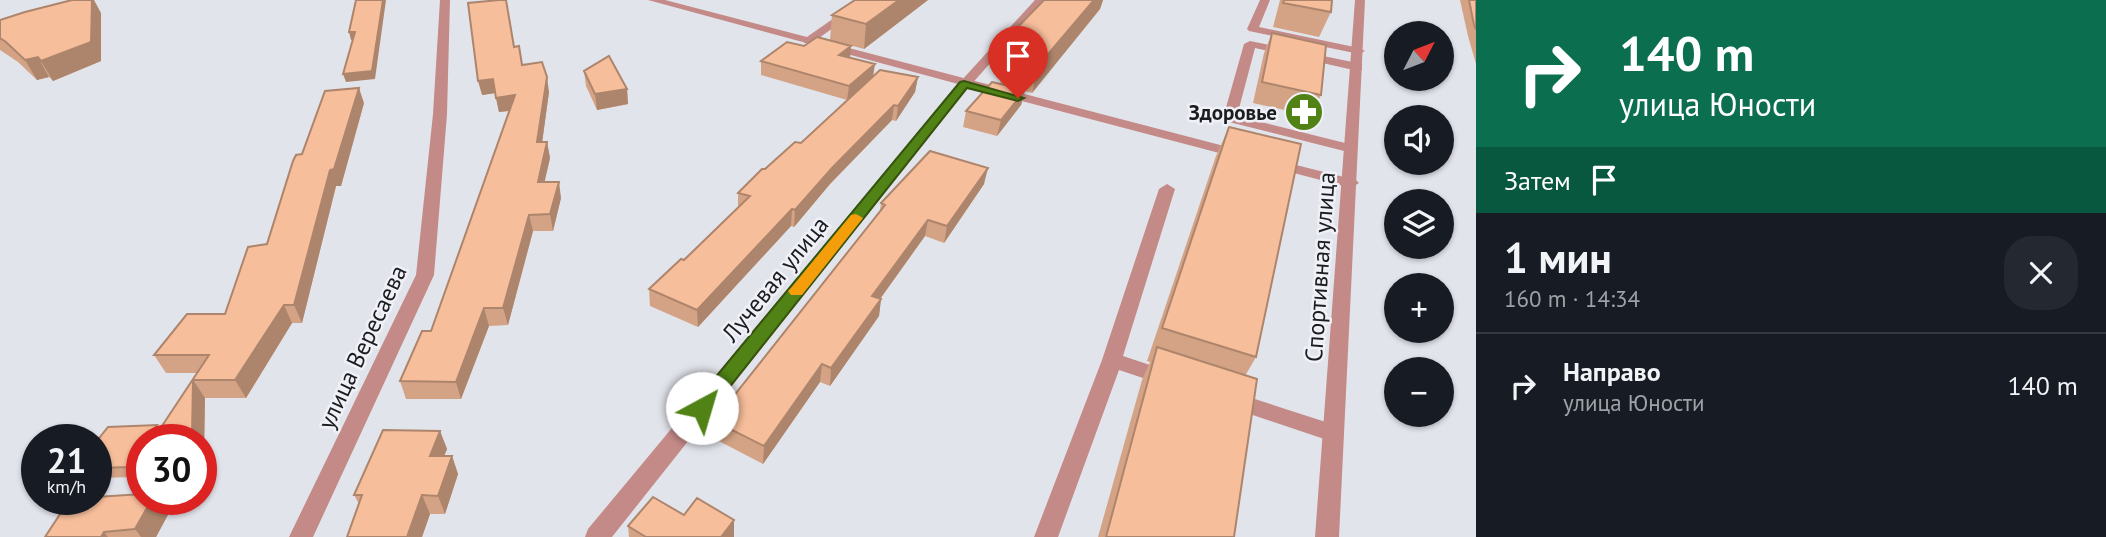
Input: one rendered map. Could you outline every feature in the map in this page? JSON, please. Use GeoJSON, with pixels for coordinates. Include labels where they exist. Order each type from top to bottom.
{"type":"FeatureCollection","features":[{"type":"Feature","properties":{"kind":"street","name":"улица Вересаева"},"geometry":{"type":"LineString","coordinates":[[300,537],[425,275],[440,114],[445,0]]}},
{"type":"Feature","properties":{"kind":"street"},"geometry":{"type":"LineString","coordinates":[[653,0],[964,84],[1351,183]]}},
{"type":"Feature","properties":{"kind":"street"},"geometry":{"type":"LineString","coordinates":[[808,41],[867,0]]}},
{"type":"Feature","properties":{"kind":"street","name":"Лучевая улица"},"geometry":{"type":"LineString","coordinates":[[597,537],[964,84],[1041,0]]}},
{"type":"Feature","properties":{"kind":"street"},"geometry":{"type":"LineString","coordinates":[[1265,0],[1253,29],[1358,59]]}},
{"type":"Feature","properties":{"kind":"street","name":"Спортивная улица"},"geometry":{"type":"LineString","coordinates":[[1327,537],[1351,183],[1360,0]]}},
{"type":"Feature","properties":{"kind":"street"},"geometry":{"type":"LineString","coordinates":[[1352,149],[1230,118],[1250,44],[1358,59]]}},
{"type":"Feature","properties":{"kind":"street"},"geometry":{"type":"LineString","coordinates":[[1046,537],[1112,360],[1167,189]]}},
{"type":"Feature","properties":{"kind":"street"},"geometry":{"type":"LineString","coordinates":[[1112,360],[1190,386]]}},
{"type":"Feature","properties":{"kind":"street"},"geometry":{"type":"LineString","coordinates":[[1216,394],[1333,433]]}},
{"type":"Feature","properties":{"kind":"building"},"geometry":{"type":"Polygon","coordinates":[[[72,0],[92,0],[91,42],[41,61],[38,57],[25,60],[0,38],[0,20],[72,0]]]}},
{"type":"Feature","properties":{"kind":"building"},"geometry":{"type":"Polygon","coordinates":[[[356,0],[383,0],[372,71],[343,74],[355,32],[349,32],[356,0]]]}},
{"type":"Feature","properties":{"kind":"building"},"geometry":{"type":"Polygon","coordinates":[[[506,0],[514,47],[519,46],[522,65],[542,62],[547,77],[537,142],[547,142],[538,182],[559,182],[550,214],[529,215],[503,308],[484,308],[456,382],[400,381],[422,331],[431,331],[515,95],[496,98],[493,79],[478,81],[468,3],[506,0]]]}},
{"type":"Feature","properties":{"kind":"building"},"geometry":{"type":"Polygon","coordinates":[[[855,0],[899,0],[866,24],[832,15],[855,0]]]}},
{"type":"Feature","properties":{"kind":"building"},"geometry":{"type":"Polygon","coordinates":[[[1044,0],[1094,0],[1038,66],[1006,58],[1017,45],[1004,41],[1044,0]]]}},
{"type":"Feature","properties":{"kind":"building"},"geometry":{"type":"Polygon","coordinates":[[[1284,0],[1332,0],[1331,12],[1283,3],[1284,0]]]}},
{"type":"Feature","properties":{"kind":"building"},"geometry":{"type":"Polygon","coordinates":[[[1469,0],[1476,0],[1476,30],[1474,25],[1469,0]]]}},
{"type":"Feature","properties":{"kind":"building"},"geometry":{"type":"Polygon","coordinates":[[[1272,33],[1326,45],[1321,95],[1262,82],[1272,33]]]}},
{"type":"Feature","properties":{"kind":"building"},"geometry":{"type":"Polygon","coordinates":[[[817,37],[851,46],[839,55],[875,64],[849,86],[761,61],[787,42],[804,46],[817,37]]]}},
{"type":"Feature","properties":{"kind":"building"},"geometry":{"type":"Polygon","coordinates":[[[609,56],[627,89],[595,94],[584,71],[609,56]]]}},
{"type":"Feature","properties":{"kind":"building"},"geometry":{"type":"Polygon","coordinates":[[[880,70],[918,77],[898,106],[894,105],[697,310],[649,289],[681,259],[684,260],[750,196],[738,193],[762,169],[795,142],[801,143],[880,70]]]}},
{"type":"Feature","properties":{"kind":"building"},"geometry":{"type":"Polygon","coordinates":[[[992,82],[1025,90],[1001,120],[966,111],[992,82]]]}},
{"type":"Feature","properties":{"kind":"building"},"geometry":{"type":"Polygon","coordinates":[[[359,88],[334,169],[330,170],[294,305],[284,305],[235,380],[193,380],[192,424],[163,424],[209,355],[154,355],[187,314],[225,314],[248,247],[267,244],[293,161],[296,155],[302,154],[325,91],[359,88]]]}},
{"type":"Feature","properties":{"kind":"building"},"geometry":{"type":"Polygon","coordinates":[[[1229,127],[1301,144],[1256,357],[1162,328],[1229,127]]]}},
{"type":"Feature","properties":{"kind":"building"},"geometry":{"type":"Polygon","coordinates":[[[930,151],[988,168],[947,226],[928,220],[872,296],[881,299],[831,368],[822,364],[764,446],[714,421],[885,205],[881,203],[930,151]]]}},
{"type":"Feature","properties":{"kind":"building"},"geometry":{"type":"Polygon","coordinates":[[[1157,347],[1257,379],[1234,537],[1106,537],[1157,347]]]}},
{"type":"Feature","properties":{"kind":"building"},"geometry":{"type":"Polygon","coordinates":[[[126,426],[126,467],[112,468],[112,427],[126,426]]]}},
{"type":"Feature","properties":{"kind":"building"},"geometry":{"type":"Polygon","coordinates":[[[383,430],[440,431],[430,456],[452,456],[438,496],[422,495],[407,537],[347,537],[362,495],[354,495],[383,430]]]}},
{"type":"Feature","properties":{"kind":"building"},"geometry":{"type":"Polygon","coordinates":[[[126,495],[126,515],[143,515],[135,529],[104,532],[101,537],[45,537],[59,515],[112,515],[112,496],[126,495]]]}},
{"type":"Feature","properties":{"kind":"building"},"geometry":{"type":"Polygon","coordinates":[[[653,497],[684,515],[697,498],[734,520],[721,537],[646,537],[628,526],[653,497]]]}},
{"type":"Feature","properties":{"kind":"slow traffic"},"geometry":{"type":"LineString","coordinates":[[796,291],[856,218]]}},
{"type":"Feature","properties":{"kind":"place","name":"Здоровье"},"geometry":{"type":"Point","coordinates":[1304,112]}},
{"type":"Feature","properties":{"kind":"route"},"geometry":{"type":"LineString","coordinates":[[702,408],[964,84],[1018,98]]}}]}
